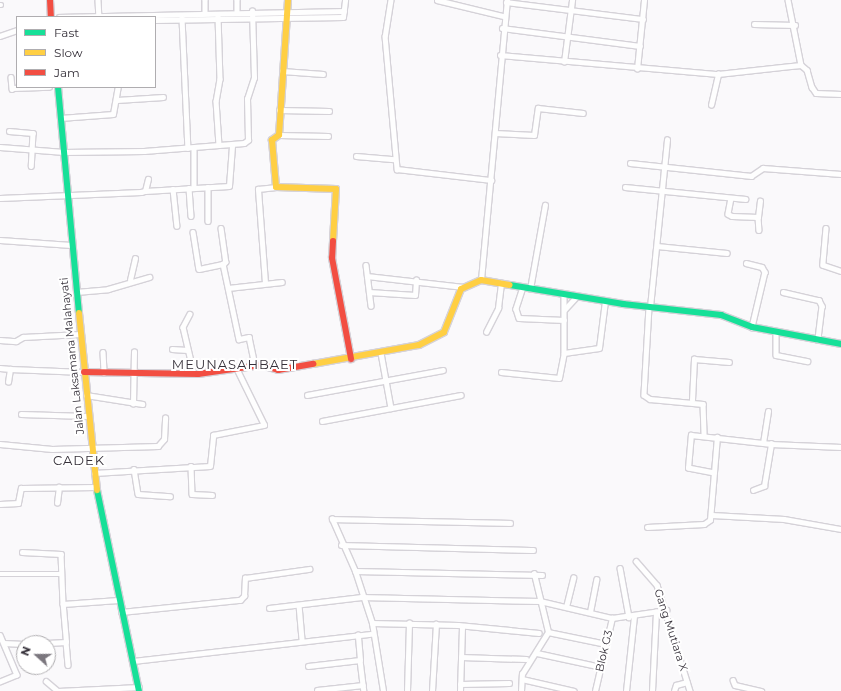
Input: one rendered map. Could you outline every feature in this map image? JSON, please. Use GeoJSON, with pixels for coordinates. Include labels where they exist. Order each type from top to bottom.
{"type":"FeatureCollection","features":[{"type":"Feature","properties":{"kind":"main road"},"geometry":{"type":"LineString","coordinates":[[50,0],[52,16]]}},
{"type":"Feature","properties":{"kind":"main road"},"geometry":{"type":"LineString","coordinates":[[288,0],[278,135],[272,140],[276,187],[336,190],[332,264],[351,359]]}},
{"type":"Feature","properties":{"kind":"main road","name":"Jalan Laksamana Malahayati"},"geometry":{"type":"LineString","coordinates":[[58,88],[87,416],[94,473],[118,600],[139,689]]}},
{"type":"Feature","properties":{"kind":"main road"},"geometry":{"type":"LineString","coordinates":[[84,372],[194,374],[255,366],[278,370],[351,359],[419,345],[440,336],[449,325],[463,287],[481,280],[605,301],[721,315],[752,328],[841,344]]}},
{"type":"Feature","properties":{"kind":"street"},"geometry":{"type":"LineString","coordinates":[[98,0],[99,16],[206,12],[218,15]]}},
{"type":"Feature","properties":{"kind":"street"},"geometry":{"type":"LineString","coordinates":[[205,0],[206,12]]}},
{"type":"Feature","properties":{"kind":"street"},"geometry":{"type":"LineString","coordinates":[[237,0],[237,14]]}},
{"type":"Feature","properties":{"kind":"street"},"geometry":{"type":"LineString","coordinates":[[156,20],[182,20],[218,15],[287,13],[343,17],[345,0]]}},
{"type":"Feature","properties":{"kind":"street"},"geometry":{"type":"LineString","coordinates":[[391,0],[384,36],[394,159],[401,170],[491,180]]}},
{"type":"Feature","properties":{"kind":"street"},"geometry":{"type":"LineString","coordinates":[[437,0],[503,16]]}},
{"type":"Feature","properties":{"kind":"street"},"geometry":{"type":"LineString","coordinates":[[564,62],[572,0]]}},
{"type":"Feature","properties":{"kind":"street"},"geometry":{"type":"LineString","coordinates":[[637,68],[644,0]]}},
{"type":"Feature","properties":{"kind":"street"},"geometry":{"type":"LineString","coordinates":[[788,0],[795,25],[800,65]]}},
{"type":"Feature","properties":{"kind":"street"},"geometry":{"type":"LineString","coordinates":[[481,280],[495,133],[503,16],[506,1],[570,11],[643,19]]}},
{"type":"Feature","properties":{"kind":"street"},"geometry":{"type":"LineString","coordinates":[[182,14],[188,148]]}},
{"type":"Feature","properties":{"kind":"street"},"geometry":{"type":"LineString","coordinates":[[0,147],[64,152],[232,146],[248,140],[247,99],[254,78],[252,14]]}},
{"type":"Feature","properties":{"kind":"street"},"geometry":{"type":"LineString","coordinates":[[218,15],[220,80],[216,101],[219,146]]}},
{"type":"Feature","properties":{"kind":"street"},"geometry":{"type":"LineString","coordinates":[[754,24],[795,25]]}},
{"type":"Feature","properties":{"kind":"street"},"geometry":{"type":"LineString","coordinates":[[502,28],[566,38],[640,46]]}},
{"type":"Feature","properties":{"kind":"street"},"geometry":{"type":"LineString","coordinates":[[0,36],[16,30]]}},
{"type":"Feature","properties":{"kind":"street"},"geometry":{"type":"LineString","coordinates":[[500,55],[564,62],[718,74],[800,65],[807,70],[816,93],[841,94]]}},
{"type":"Feature","properties":{"kind":"street"},"geometry":{"type":"LineString","coordinates":[[282,71],[323,74]]}},
{"type":"Feature","properties":{"kind":"street"},"geometry":{"type":"LineString","coordinates":[[711,105],[718,74]]}},
{"type":"Feature","properties":{"kind":"street"},"geometry":{"type":"LineString","coordinates":[[11,77],[12,89],[30,88]]}},
{"type":"Feature","properties":{"kind":"street"},"geometry":{"type":"LineString","coordinates":[[60,118],[113,114],[117,100],[118,88]]}},
{"type":"Feature","properties":{"kind":"street"},"geometry":{"type":"LineString","coordinates":[[117,100],[162,97]]}},
{"type":"Feature","properties":{"kind":"street"},"geometry":{"type":"LineString","coordinates":[[495,133],[534,136],[538,108],[584,113]]}},
{"type":"Feature","properties":{"kind":"street"},"geometry":{"type":"LineString","coordinates":[[279,110],[330,111]]}},
{"type":"Feature","properties":{"kind":"street"},"geometry":{"type":"LineString","coordinates":[[9,131],[33,133],[31,166]]}},
{"type":"Feature","properties":{"kind":"street"},"geometry":{"type":"LineString","coordinates":[[278,135],[328,136]]}},
{"type":"Feature","properties":{"kind":"street"},"geometry":{"type":"LineString","coordinates":[[667,140],[657,246],[649,307],[644,395],[652,400],[692,400],[704,405],[704,435]]}},
{"type":"Feature","properties":{"kind":"street"},"geometry":{"type":"LineString","coordinates":[[0,198],[67,196],[208,188],[232,184],[232,146]]}},
{"type":"Feature","properties":{"kind":"street"},"geometry":{"type":"LineString","coordinates":[[191,216],[194,148]]}},
{"type":"Feature","properties":{"kind":"street"},"geometry":{"type":"LineString","coordinates":[[356,156],[394,159]]}},
{"type":"Feature","properties":{"kind":"street"},"geometry":{"type":"LineString","coordinates":[[630,163],[751,176],[763,168],[841,174]]}},
{"type":"Feature","properties":{"kind":"street"},"geometry":{"type":"LineString","coordinates":[[145,191],[148,179]]}},
{"type":"Feature","properties":{"kind":"street"},"geometry":{"type":"LineString","coordinates":[[265,283],[258,189],[276,187]]}},
{"type":"Feature","properties":{"kind":"street"},"geometry":{"type":"LineString","coordinates":[[625,187],[745,199]]}},
{"type":"Feature","properties":{"kind":"street"},"geometry":{"type":"LineString","coordinates":[[208,188],[208,221]]}},
{"type":"Feature","properties":{"kind":"street"},"geometry":{"type":"LineString","coordinates":[[173,189],[177,226]]}},
{"type":"Feature","properties":{"kind":"street"},"geometry":{"type":"LineString","coordinates":[[731,198],[730,216],[758,217]]}},
{"type":"Feature","properties":{"kind":"street"},"geometry":{"type":"LineString","coordinates":[[759,230],[758,217],[760,201]]}},
{"type":"Feature","properties":{"kind":"street"},"geometry":{"type":"LineString","coordinates":[[530,289],[545,205]]}},
{"type":"Feature","properties":{"kind":"street"},"geometry":{"type":"LineString","coordinates":[[221,228],[226,262],[223,264],[238,338],[249,337],[255,366]]}},
{"type":"Feature","properties":{"kind":"street"},"geometry":{"type":"LineString","coordinates":[[826,228],[823,265],[841,271]]}},
{"type":"Feature","properties":{"kind":"street"},"geometry":{"type":"LineString","coordinates":[[193,232],[198,269],[223,264]]}},
{"type":"Feature","properties":{"kind":"street"},"geometry":{"type":"LineString","coordinates":[[0,240],[72,245]]}},
{"type":"Feature","properties":{"kind":"street"},"geometry":{"type":"LineString","coordinates":[[657,246],[727,254]]}},
{"type":"Feature","properties":{"kind":"street"},"geometry":{"type":"LineString","coordinates":[[130,280],[135,259]]}},
{"type":"Feature","properties":{"kind":"street"},"geometry":{"type":"LineString","coordinates":[[746,263],[762,267],[765,272],[752,328]]}},
{"type":"Feature","properties":{"kind":"street"},"geometry":{"type":"LineString","coordinates":[[366,265],[370,306]]}},
{"type":"Feature","properties":{"kind":"street"},"geometry":{"type":"LineString","coordinates":[[367,276],[416,280],[463,287]]}},
{"type":"Feature","properties":{"kind":"street"},"geometry":{"type":"LineString","coordinates":[[76,292],[108,289],[130,280],[149,277]]}},
{"type":"Feature","properties":{"kind":"street"},"geometry":{"type":"LineString","coordinates":[[369,292],[415,295],[416,280]]}},
{"type":"Feature","properties":{"kind":"street"},"geometry":{"type":"LineString","coordinates":[[228,288],[282,282]]}},
{"type":"Feature","properties":{"kind":"street"},"geometry":{"type":"LineString","coordinates":[[486,332],[498,308],[501,283]]}},
{"type":"Feature","properties":{"kind":"street"},"geometry":{"type":"LineString","coordinates":[[523,288],[516,310],[519,318],[564,320]]}},
{"type":"Feature","properties":{"kind":"street"},"geometry":{"type":"LineString","coordinates":[[783,292],[821,303],[818,340]]}},
{"type":"Feature","properties":{"kind":"street"},"geometry":{"type":"LineString","coordinates":[[501,372],[556,378],[564,353],[564,295]]}},
{"type":"Feature","properties":{"kind":"street"},"geometry":{"type":"LineString","coordinates":[[564,310],[576,296]]}},
{"type":"Feature","properties":{"kind":"street"},"geometry":{"type":"LineString","coordinates":[[564,353],[599,349],[605,301]]}},
{"type":"Feature","properties":{"kind":"street"},"geometry":{"type":"LineString","coordinates":[[190,314],[183,323],[187,350],[194,374]]}},
{"type":"Feature","properties":{"kind":"street"},"geometry":{"type":"LineString","coordinates":[[776,332],[776,355],[807,361]]}},
{"type":"Feature","properties":{"kind":"street"},"geometry":{"type":"LineString","coordinates":[[0,340],[16,341],[23,337],[80,334]]}},
{"type":"Feature","properties":{"kind":"street"},"geometry":{"type":"LineString","coordinates":[[172,349],[187,350]]}},
{"type":"Feature","properties":{"kind":"street"},"geometry":{"type":"LineString","coordinates":[[103,352],[104,373]]}},
{"type":"Feature","properties":{"kind":"street"},"geometry":{"type":"LineString","coordinates":[[133,404],[134,352]]}},
{"type":"Feature","properties":{"kind":"street"},"geometry":{"type":"LineString","coordinates":[[381,353],[391,408]]}},
{"type":"Feature","properties":{"kind":"street"},"geometry":{"type":"LineString","coordinates":[[692,400],[694,359],[729,362]]}},
{"type":"Feature","properties":{"kind":"street"},"geometry":{"type":"LineString","coordinates":[[0,368],[84,372]]}},
{"type":"Feature","properties":{"kind":"street"},"geometry":{"type":"LineString","coordinates":[[94,473],[134,468],[211,465],[213,436],[264,425],[236,368]]}},
{"type":"Feature","properties":{"kind":"street"},"geometry":{"type":"LineString","coordinates":[[8,382],[10,369]]}},
{"type":"Feature","properties":{"kind":"street"},"geometry":{"type":"LineString","coordinates":[[307,395],[442,370]]}},
{"type":"Feature","properties":{"kind":"street"},"geometry":{"type":"LineString","coordinates":[[86,395],[133,404],[142,404]]}},
{"type":"Feature","properties":{"kind":"street"},"geometry":{"type":"LineString","coordinates":[[322,421],[461,395]]}},
{"type":"Feature","properties":{"kind":"street"},"geometry":{"type":"LineString","coordinates":[[762,443],[768,411]]}},
{"type":"Feature","properties":{"kind":"street"},"geometry":{"type":"LineString","coordinates":[[21,414],[87,416]]}},
{"type":"Feature","properties":{"kind":"street"},"geometry":{"type":"LineString","coordinates":[[0,444],[91,448],[158,446],[164,441],[165,418]]}},
{"type":"Feature","properties":{"kind":"street"},"geometry":{"type":"LineString","coordinates":[[714,472],[688,468],[691,436],[704,435],[772,444],[841,448]]}},
{"type":"Feature","properties":{"kind":"street"},"geometry":{"type":"LineString","coordinates":[[647,527],[704,524],[712,515],[717,437]]}},
{"type":"Feature","properties":{"kind":"street"},"geometry":{"type":"LineString","coordinates":[[753,490],[764,486],[772,444]]}},
{"type":"Feature","properties":{"kind":"street"},"geometry":{"type":"LineString","coordinates":[[191,466],[192,494],[212,495]]}},
{"type":"Feature","properties":{"kind":"street"},"geometry":{"type":"LineString","coordinates":[[134,468],[138,494],[170,496]]}},
{"type":"Feature","properties":{"kind":"street"},"geometry":{"type":"LineString","coordinates":[[57,503],[59,487]]}},
{"type":"Feature","properties":{"kind":"street"},"geometry":{"type":"LineString","coordinates":[[0,504],[18,503],[21,488],[96,487]]}},
{"type":"Feature","properties":{"kind":"street"},"geometry":{"type":"LineString","coordinates":[[712,515],[784,519],[841,529]]}},
{"type":"Feature","properties":{"kind":"street"},"geometry":{"type":"LineString","coordinates":[[383,691],[372,623],[361,597],[355,571],[331,523],[333,518],[510,523]]}},
{"type":"Feature","properties":{"kind":"street"},"geometry":{"type":"LineString","coordinates":[[341,545],[533,550]]}},
{"type":"Feature","properties":{"kind":"street"},"geometry":{"type":"LineString","coordinates":[[22,552],[61,554],[68,665]]}},
{"type":"Feature","properties":{"kind":"street","name":"Gang Mutiara X"},"geometry":{"type":"LineString","coordinates":[[636,561],[657,585],[690,691]]}},
{"type":"Feature","properties":{"kind":"street"},"geometry":{"type":"LineString","coordinates":[[620,568],[632,616],[626,691]]}},
{"type":"Feature","properties":{"kind":"street"},"geometry":{"type":"LineString","coordinates":[[121,612],[240,600],[244,596],[245,578],[309,569]]}},
{"type":"Feature","properties":{"kind":"street"},"geometry":{"type":"LineString","coordinates":[[355,571],[542,575]]}},
{"type":"Feature","properties":{"kind":"street"},"geometry":{"type":"LineString","coordinates":[[0,574],[62,574]]}},
{"type":"Feature","properties":{"kind":"street"},"geometry":{"type":"LineString","coordinates":[[521,691],[522,674],[537,653],[548,632],[534,574]]}},
{"type":"Feature","properties":{"kind":"street"},"geometry":{"type":"LineString","coordinates":[[566,607],[573,578]]}},
{"type":"Feature","properties":{"kind":"street"},"geometry":{"type":"LineString","coordinates":[[590,612],[596,580]]}},
{"type":"Feature","properties":{"kind":"street"},"geometry":{"type":"LineString","coordinates":[[269,608],[361,597],[540,601],[612,618]]}},
{"type":"Feature","properties":{"kind":"street"},"geometry":{"type":"LineString","coordinates":[[64,604],[118,600]]}},
{"type":"Feature","properties":{"kind":"street"},"geometry":{"type":"LineString","coordinates":[[298,605],[302,641]]}},
{"type":"Feature","properties":{"kind":"street","name":"Blok G3"},"geometry":{"type":"LineString","coordinates":[[594,691],[612,618],[666,610]]}},
{"type":"Feature","properties":{"kind":"street"},"geometry":{"type":"LineString","coordinates":[[652,691],[656,612]]}},
{"type":"Feature","properties":{"kind":"street"},"geometry":{"type":"LineString","coordinates":[[372,623],[436,624],[462,628],[539,633]]}},
{"type":"Feature","properties":{"kind":"street"},"geometry":{"type":"LineString","coordinates":[[407,691],[409,623]]}},
{"type":"Feature","properties":{"kind":"street"},"geometry":{"type":"LineString","coordinates":[[432,691],[436,624]]}},
{"type":"Feature","properties":{"kind":"street"},"geometry":{"type":"LineString","coordinates":[[460,691],[462,628]]}},
{"type":"Feature","properties":{"kind":"street"},"geometry":{"type":"LineString","coordinates":[[548,632],[606,644]]}},
{"type":"Feature","properties":{"kind":"street"},"geometry":{"type":"LineString","coordinates":[[132,661],[370,634]]}},
{"type":"Feature","properties":{"kind":"street"},"geometry":{"type":"LineString","coordinates":[[0,635],[4,643],[2,649],[17,675],[0,682]]}},
{"type":"Feature","properties":{"kind":"street"},"geometry":{"type":"LineString","coordinates":[[317,690],[363,688],[358,635]]}},
{"type":"Feature","properties":{"kind":"street"},"geometry":{"type":"LineString","coordinates":[[56,643],[66,642]]}},
{"type":"Feature","properties":{"kind":"street"},"geometry":{"type":"LineString","coordinates":[[4,643],[16,644]]}},
{"type":"Feature","properties":{"kind":"street"},"geometry":{"type":"LineString","coordinates":[[537,653],[601,667]]}},
{"type":"Feature","properties":{"kind":"street"},"geometry":{"type":"LineString","coordinates":[[461,657],[526,659]]}},
{"type":"Feature","properties":{"kind":"street"},"geometry":{"type":"LineString","coordinates":[[308,666],[360,660]]}},
{"type":"Feature","properties":{"kind":"street"},"geometry":{"type":"LineString","coordinates":[[522,679],[574,691]]}},
{"type":"Feature","properties":{"kind":"street"},"geometry":{"type":"LineString","coordinates":[[734,680],[737,686],[761,691]]}},
{"type":"Feature","properties":{"kind":"street"},"geometry":{"type":"LineString","coordinates":[[46,681],[58,691],[139,689]]}},
{"type":"Feature","properties":{"kind":"street","name":"Gang Mutiara X"},"geometry":{"type":"LineString","coordinates":[[674,691],[676,685],[687,682]]}},
{"type":"Feature","properties":{"kind":"street"},"geometry":{"type":"LineString","coordinates":[[460,684],[509,683]]}},
{"type":"Feature","properties":{"kind":"traffic: fast"},"geometry":{"type":"LineString","coordinates":[[58,88],[79,313]]}},
{"type":"Feature","properties":{"kind":"traffic: fast"},"geometry":{"type":"LineString","coordinates":[[510,285],[623,304],[721,315],[752,327],[841,344]]}},
{"type":"Feature","properties":{"kind":"traffic: fast"},"geometry":{"type":"LineString","coordinates":[[97,490],[139,691]]}},
{"type":"Feature","properties":{"kind":"traffic: slow"},"geometry":{"type":"LineString","coordinates":[[288,0],[279,135],[272,140],[276,187],[336,189],[333,241]]}},
{"type":"Feature","properties":{"kind":"traffic: slow"},"geometry":{"type":"LineString","coordinates":[[313,364],[419,345],[444,332],[461,289],[481,280],[510,285]]}},
{"type":"Feature","properties":{"kind":"traffic: slow"},"geometry":{"type":"LineString","coordinates":[[79,313],[97,490]]}},
{"type":"Feature","properties":{"kind":"traffic: jam"},"geometry":{"type":"LineString","coordinates":[[50,0],[51,16]]}},
{"type":"Feature","properties":{"kind":"traffic: jam"},"geometry":{"type":"LineString","coordinates":[[333,241],[332,258],[351,359]]}},
{"type":"Feature","properties":{"kind":"traffic: jam"},"geometry":{"type":"LineString","coordinates":[[84,372],[198,374],[261,365],[278,370],[313,364]]}},
{"type":"Feature","properties":{"kind":"district","name":"MEUNASAHBAET"},"geometry":{"type":"Point","coordinates":[235,364]}},
{"type":"Feature","properties":{"kind":"district","name":"CADEK"},"geometry":{"type":"Point","coordinates":[79,460]}}]}
